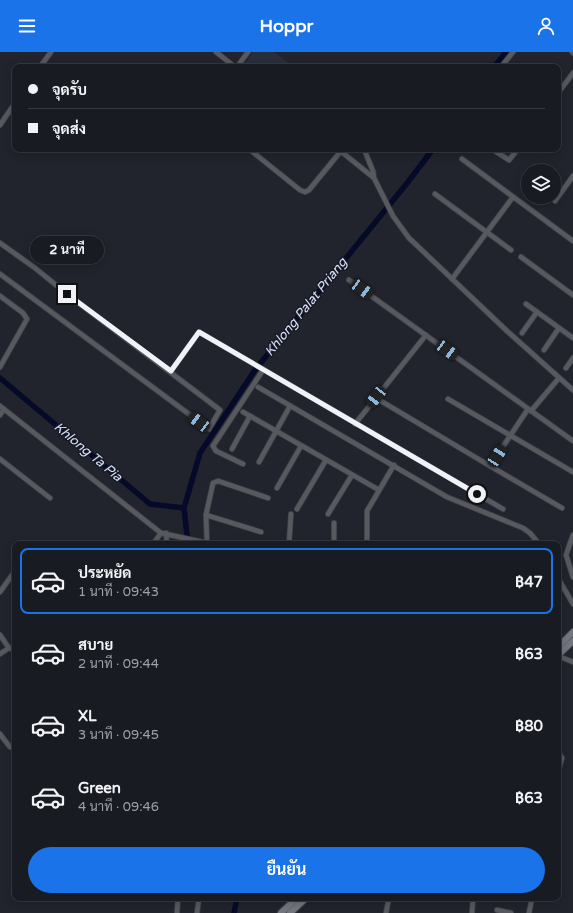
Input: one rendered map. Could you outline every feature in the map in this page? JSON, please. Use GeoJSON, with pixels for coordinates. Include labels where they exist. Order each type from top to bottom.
{"type":"FeatureCollection","features":[{"type":"Feature","properties":{"kind":"main road"},"geometry":{"type":"LineString","coordinates":[[561,644],[573,632]]}},
{"type":"Feature","properties":{"kind":"main road"},"geometry":{"type":"LineString","coordinates":[[561,652],[573,641]]}},
{"type":"Feature","properties":{"kind":"main road"},"geometry":{"type":"LineString","coordinates":[[281,913],[294,901]]}},
{"type":"Feature","properties":{"kind":"main road"},"geometry":{"type":"LineString","coordinates":[[290,913],[303,901]]}},
{"type":"Feature","properties":{"kind":"street"},"geometry":{"type":"LineString","coordinates":[[42,64],[51,52]]}},
{"type":"Feature","properties":{"kind":"street"},"geometry":{"type":"LineString","coordinates":[[216,52],[232,64]]}},
{"type":"Feature","properties":{"kind":"street"},"geometry":{"type":"LineString","coordinates":[[238,64],[248,52]]}},
{"type":"Feature","properties":{"kind":"street"},"geometry":{"type":"LineString","coordinates":[[503,64],[512,52]]}},
{"type":"Feature","properties":{"kind":"street"},"geometry":{"type":"LineString","coordinates":[[561,90],[573,73]]}},
{"type":"Feature","properties":{"kind":"street"},"geometry":{"type":"LineString","coordinates":[[0,125],[12,107]]}},
{"type":"Feature","properties":{"kind":"street"},"geometry":{"type":"LineString","coordinates":[[253,152],[300,190],[305,192],[309,190],[338,152]]}},
{"type":"Feature","properties":{"kind":"street"},"geometry":{"type":"LineString","coordinates":[[342,152],[374,178]]}},
{"type":"Feature","properties":{"kind":"street"},"geometry":{"type":"LineString","coordinates":[[365,152],[373,171],[374,178],[393,216],[408,238],[573,390]]}},
{"type":"Feature","properties":{"kind":"street"},"geometry":{"type":"LineString","coordinates":[[497,152],[509,160],[516,152]]}},
{"type":"Feature","properties":{"kind":"street"},"geometry":{"type":"LineString","coordinates":[[462,159],[573,241]]}},
{"type":"Feature","properties":{"kind":"street"},"geometry":{"type":"LineString","coordinates":[[561,193],[573,176]]}},
{"type":"Feature","properties":{"kind":"street"},"geometry":{"type":"LineString","coordinates":[[435,194],[511,250]]}},
{"type":"Feature","properties":{"kind":"street"},"geometry":{"type":"LineString","coordinates":[[452,280],[513,197]]}},
{"type":"Feature","properties":{"kind":"street"},"geometry":{"type":"LineString","coordinates":[[0,243],[171,371],[220,410],[208,429],[0,274]]}},
{"type":"Feature","properties":{"kind":"street"},"geometry":{"type":"LineString","coordinates":[[521,258],[573,294]]}},
{"type":"Feature","properties":{"kind":"street"},"geometry":{"type":"LineString","coordinates":[[349,280],[573,442]]}},
{"type":"Feature","properties":{"kind":"street"},"geometry":{"type":"LineString","coordinates":[[0,296],[27,316],[27,319],[0,367]]}},
{"type":"Feature","properties":{"kind":"street"},"geometry":{"type":"LineString","coordinates":[[526,304],[573,338]]}},
{"type":"Feature","properties":{"kind":"street"},"geometry":{"type":"LineString","coordinates":[[522,333],[537,312]]}},
{"type":"Feature","properties":{"kind":"street"},"geometry":{"type":"LineString","coordinates":[[544,350],[559,328]]}},
{"type":"Feature","properties":{"kind":"street"},"geometry":{"type":"LineString","coordinates":[[171,371],[199,332],[255,366],[503,509]]}},
{"type":"Feature","properties":{"kind":"street"},"geometry":{"type":"LineString","coordinates":[[355,424],[426,335]]}},
{"type":"Feature","properties":{"kind":"street"},"geometry":{"type":"LineString","coordinates":[[566,368],[573,358]]}},
{"type":"Feature","properties":{"kind":"street"},"geometry":{"type":"LineString","coordinates":[[243,464],[216,450],[213,446],[263,370]]}},
{"type":"Feature","properties":{"kind":"street"},"geometry":{"type":"LineString","coordinates":[[490,466],[530,410],[559,378]]}},
{"type":"Feature","properties":{"kind":"street"},"geometry":{"type":"LineString","coordinates":[[258,387],[447,497],[523,528],[530,533],[537,541]]}},
{"type":"Feature","properties":{"kind":"street"},"geometry":{"type":"LineString","coordinates":[[448,399],[510,437],[573,472]]}},
{"type":"Feature","properties":{"kind":"street"},"geometry":{"type":"LineString","coordinates":[[381,401],[562,508]]}},
{"type":"Feature","properties":{"kind":"street"},"geometry":{"type":"LineString","coordinates":[[0,406],[163,533],[166,541]]}},
{"type":"Feature","properties":{"kind":"street"},"geometry":{"type":"LineString","coordinates":[[259,462],[290,406]]}},
{"type":"Feature","properties":{"kind":"street"},"geometry":{"type":"LineString","coordinates":[[0,415],[4,409]]}},
{"type":"Feature","properties":{"kind":"street"},"geometry":{"type":"LineString","coordinates":[[243,412],[379,490]]}},
{"type":"Feature","properties":{"kind":"street"},"geometry":{"type":"LineString","coordinates":[[232,449],[250,416]]}},
{"type":"Feature","properties":{"kind":"street"},"geometry":{"type":"LineString","coordinates":[[277,488],[301,446]]}},
{"type":"Feature","properties":{"kind":"street"},"geometry":{"type":"LineString","coordinates":[[0,459],[50,498]]}},
{"type":"Feature","properties":{"kind":"street"},"geometry":{"type":"LineString","coordinates":[[297,509],[326,460]]}},
{"type":"Feature","properties":{"kind":"street"},"geometry":{"type":"LineString","coordinates":[[367,541],[367,511],[394,465]]}},
{"type":"Feature","properties":{"kind":"street"},"geometry":{"type":"LineString","coordinates":[[328,514],[352,475]]}},
{"type":"Feature","properties":{"kind":"street"},"geometry":{"type":"LineString","coordinates":[[207,541],[206,515],[212,486],[215,481],[268,498]]}},
{"type":"Feature","properties":{"kind":"street"},"geometry":{"type":"LineString","coordinates":[[289,541],[291,514]]}},
{"type":"Feature","properties":{"kind":"street"},"geometry":{"type":"LineString","coordinates":[[206,515],[261,532]]}},
{"type":"Feature","properties":{"kind":"street"},"geometry":{"type":"LineString","coordinates":[[334,523],[334,541]]}},
{"type":"Feature","properties":{"kind":"street"},"geometry":{"type":"LineString","coordinates":[[163,533],[200,541]]}},
{"type":"Feature","properties":{"kind":"street"},"geometry":{"type":"LineString","coordinates":[[156,541],[163,533]]}},
{"type":"Feature","properties":{"kind":"street"},"geometry":{"type":"LineString","coordinates":[[573,535],[566,555],[573,577]]}},
{"type":"Feature","properties":{"kind":"street"},"geometry":{"type":"LineString","coordinates":[[0,592],[12,576]]}},
{"type":"Feature","properties":{"kind":"street"},"geometry":{"type":"LineString","coordinates":[[561,583],[573,604]]}},
{"type":"Feature","properties":{"kind":"street"},"geometry":{"type":"LineString","coordinates":[[0,635],[9,648],[12,649]]}},
{"type":"Feature","properties":{"kind":"street"},"geometry":{"type":"LineString","coordinates":[[0,654],[9,648]]}},
{"type":"Feature","properties":{"kind":"street"},"geometry":{"type":"LineString","coordinates":[[561,656],[573,662]]}},
{"type":"Feature","properties":{"kind":"street"},"geometry":{"type":"LineString","coordinates":[[0,734],[10,747]]}},
{"type":"Feature","properties":{"kind":"street"},"geometry":{"type":"LineString","coordinates":[[177,913],[178,901]]}},
{"type":"Feature","properties":{"kind":"street"},"geometry":{"type":"LineString","coordinates":[[197,913],[199,901]]}},
{"type":"Feature","properties":{"kind":"street"},"geometry":{"type":"LineString","coordinates":[[386,913],[388,901]]}},
{"type":"Feature","properties":{"kind":"street"},"geometry":{"type":"LineString","coordinates":[[472,913],[474,901]]}},
{"type":"Feature","properties":{"kind":"street"},"geometry":{"type":"LineString","coordinates":[[529,913],[531,901]]}},
{"type":"Feature","properties":{"kind":"street"},"geometry":{"type":"LineString","coordinates":[[497,910],[511,913]]}},
{"type":"Feature","properties":{"kind":"shaded area"},"geometry":{"type":"Polygon","coordinates":[[[253,52],[274,52],[290,64],[245,64],[253,52]]]}},
{"type":"Feature","properties":{"kind":"waterway","name":"Khlong Palat Priang"},"geometry":{"type":"LineString","coordinates":[[496,64],[506,52]]}},
{"type":"Feature","properties":{"kind":"waterway","name":"Khlong Palat Priang"},"geometry":{"type":"LineString","coordinates":[[188,541],[184,508],[200,453],[255,370],[431,152]]}},
{"type":"Feature","properties":{"kind":"waterway","name":"Khlong Ta Pia"},"geometry":{"type":"LineString","coordinates":[[0,378],[150,504],[184,508]]}},
{"type":"Feature","properties":{"kind":"waterway","name":"Khlong Palat Priang"},"geometry":{"type":"LineString","coordinates":[[234,913],[236,901]]}},
{"type":"Feature","properties":{"kind":"route"},"geometry":{"type":"LineString","coordinates":[[67,294],[171,371],[199,332],[477,494]]}}]}
